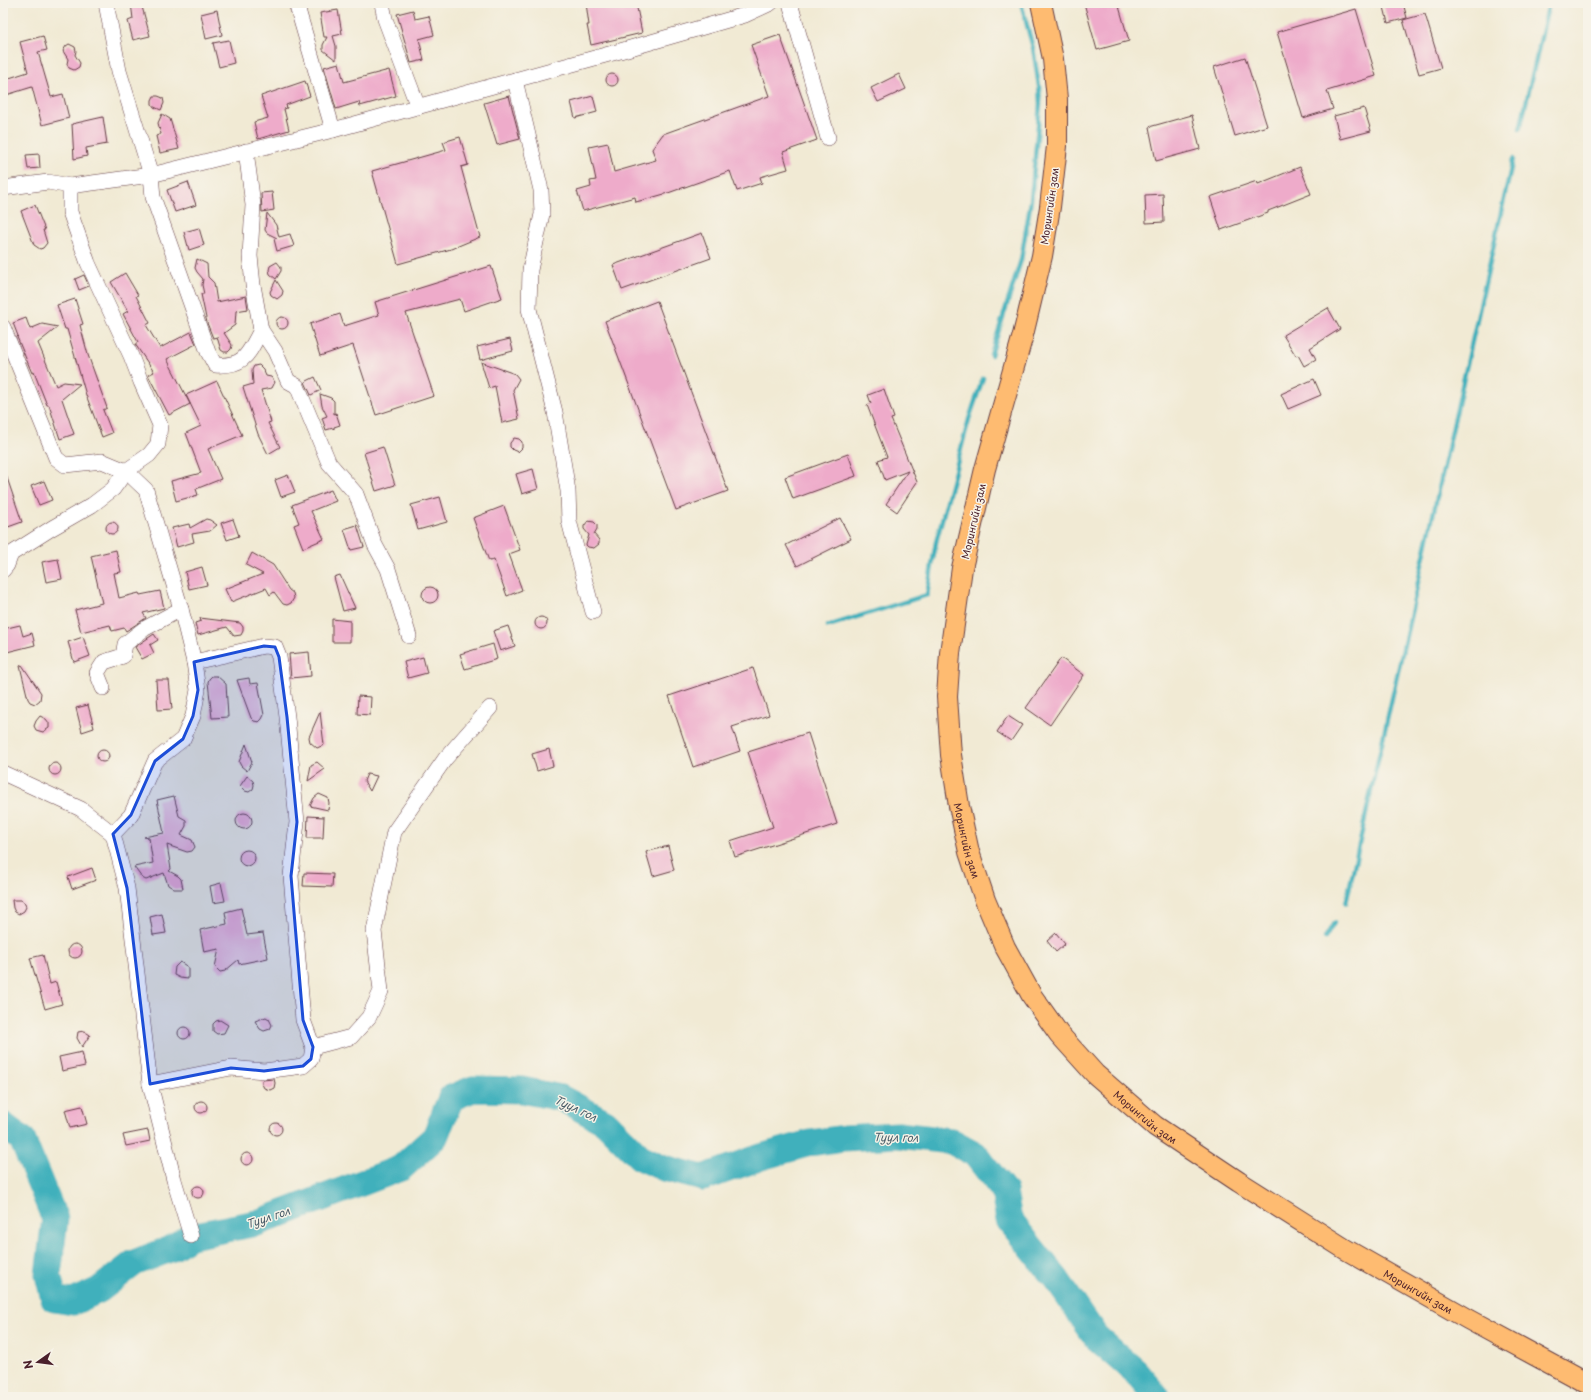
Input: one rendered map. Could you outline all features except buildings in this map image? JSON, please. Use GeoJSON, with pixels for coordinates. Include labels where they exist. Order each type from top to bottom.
{"type":"FeatureCollection","features":[{"type":"Feature","properties":{"kind":"main road","name":"Морингийн зам"},"geometry":{"type":"LineString","coordinates":[[1041,3],[1053,59],[1056,99],[1057,146],[1050,207],[1042,256],[1025,328],[985,469],[962,568],[950,653],[947,697],[950,755],[959,806],[969,852],[984,900],[1004,947],[1032,996],[1059,1034],[1095,1074],[1155,1126],[1239,1182],[1345,1249],[1588,1384]]}},
{"type":"Feature","properties":{"kind":"street"},"geometry":{"type":"LineString","coordinates":[[106,3],[119,71],[151,176],[153,197],[208,352],[215,365],[229,366],[247,356],[261,330]]}},
{"type":"Feature","properties":{"kind":"street"},"geometry":{"type":"LineString","coordinates":[[296,3],[333,130]]}},
{"type":"Feature","properties":{"kind":"street"},"geometry":{"type":"LineString","coordinates":[[382,3],[385,19],[418,107]]}},
{"type":"Feature","properties":{"kind":"street"},"geometry":{"type":"LineString","coordinates":[[3,188],[48,182],[70,186],[151,176],[333,130],[620,51],[745,15],[771,3]]}},
{"type":"Feature","properties":{"kind":"street"},"geometry":{"type":"LineString","coordinates":[[790,3],[828,138]]}},
{"type":"Feature","properties":{"kind":"street"},"geometry":{"type":"LineString","coordinates":[[515,80],[541,190],[542,214],[530,270],[529,310],[555,412],[568,491],[569,522],[593,612]]}},
{"type":"Feature","properties":{"kind":"street"},"geometry":{"type":"LineString","coordinates":[[246,151],[253,205],[250,256],[253,285],[261,330],[275,351],[288,381],[297,386],[329,463],[356,494],[375,545],[388,569],[409,636]]}},
{"type":"Feature","properties":{"kind":"street"},"geometry":{"type":"LineString","coordinates":[[3,570],[7,565],[7,549],[52,528],[92,505],[114,489],[126,471],[148,455],[158,444],[160,425],[131,356],[88,263],[70,212],[70,186]]}},
{"type":"Feature","properties":{"kind":"street"},"geometry":{"type":"LineString","coordinates":[[3,327],[56,458],[65,465],[102,461],[126,471],[146,490],[181,609],[194,662],[198,690],[193,716],[183,739],[155,761],[131,814],[113,834]]}},
{"type":"Feature","properties":{"kind":"street"},"geometry":{"type":"LineString","coordinates":[[103,688],[97,673],[104,662],[123,656],[125,644],[144,629],[181,609]]}},
{"type":"Feature","properties":{"kind":"street"},"geometry":{"type":"LineString","coordinates":[[150,1084],[232,1068],[264,1071],[303,1066],[311,1059],[313,1047],[303,1020],[302,1012],[291,876],[297,822],[287,717],[279,657],[275,647],[264,646],[194,662]]}},
{"type":"Feature","properties":{"kind":"street"},"geometry":{"type":"LineString","coordinates":[[313,1047],[351,1038],[369,1017],[381,991],[374,931],[394,832],[445,760],[490,708]]}},
{"type":"Feature","properties":{"kind":"street"},"geometry":{"type":"LineString","coordinates":[[3,773],[81,809],[113,834],[127,888],[150,1084],[174,1180],[191,1236]]}},
{"type":"Feature","properties":{"kind":"highlighted area"},"geometry":{"type":"Polygon","coordinates":[[[264,646],[275,647],[279,657],[287,717],[297,822],[291,876],[303,1020],[313,1047],[311,1059],[303,1066],[264,1071],[231,1068],[150,1084],[127,888],[113,834],[131,815],[155,761],[183,739],[193,716],[198,690],[194,662],[264,646]]]}},
{"type":"Feature","properties":{"kind":"waterway"},"geometry":{"type":"LineString","coordinates":[[991,355],[1021,260],[1031,200],[1040,104],[1039,86],[1033,48],[1021,3]]}},
{"type":"Feature","properties":{"kind":"waterway"},"geometry":{"type":"LineString","coordinates":[[1520,129],[1549,3]]}},
{"type":"Feature","properties":{"kind":"waterway"},"geometry":{"type":"LineString","coordinates":[[1346,903],[1513,159]]}},
{"type":"Feature","properties":{"kind":"waterway"},"geometry":{"type":"LineString","coordinates":[[828,626],[927,595],[936,542],[969,419],[983,378]]}},
{"type":"Feature","properties":{"kind":"waterway"},"geometry":{"type":"LineString","coordinates":[[1325,938],[1334,923]]}},
{"type":"Feature","properties":{"kind":"waterway","name":"Туул гол"},"geometry":{"type":"LineString","coordinates":[[3,1125],[22,1139],[55,1219],[48,1275],[54,1299],[73,1302],[99,1290],[134,1263],[170,1249],[191,1236],[257,1223],[401,1168],[435,1137],[451,1098],[473,1089],[522,1090],[561,1098],[605,1122],[640,1157],[664,1168],[703,1178],[761,1157],[810,1143],[844,1138],[898,1135],[951,1141],[975,1154],[1004,1191],[1009,1220],[1057,1280],[1096,1337],[1136,1372],[1157,1397]]}}]}
